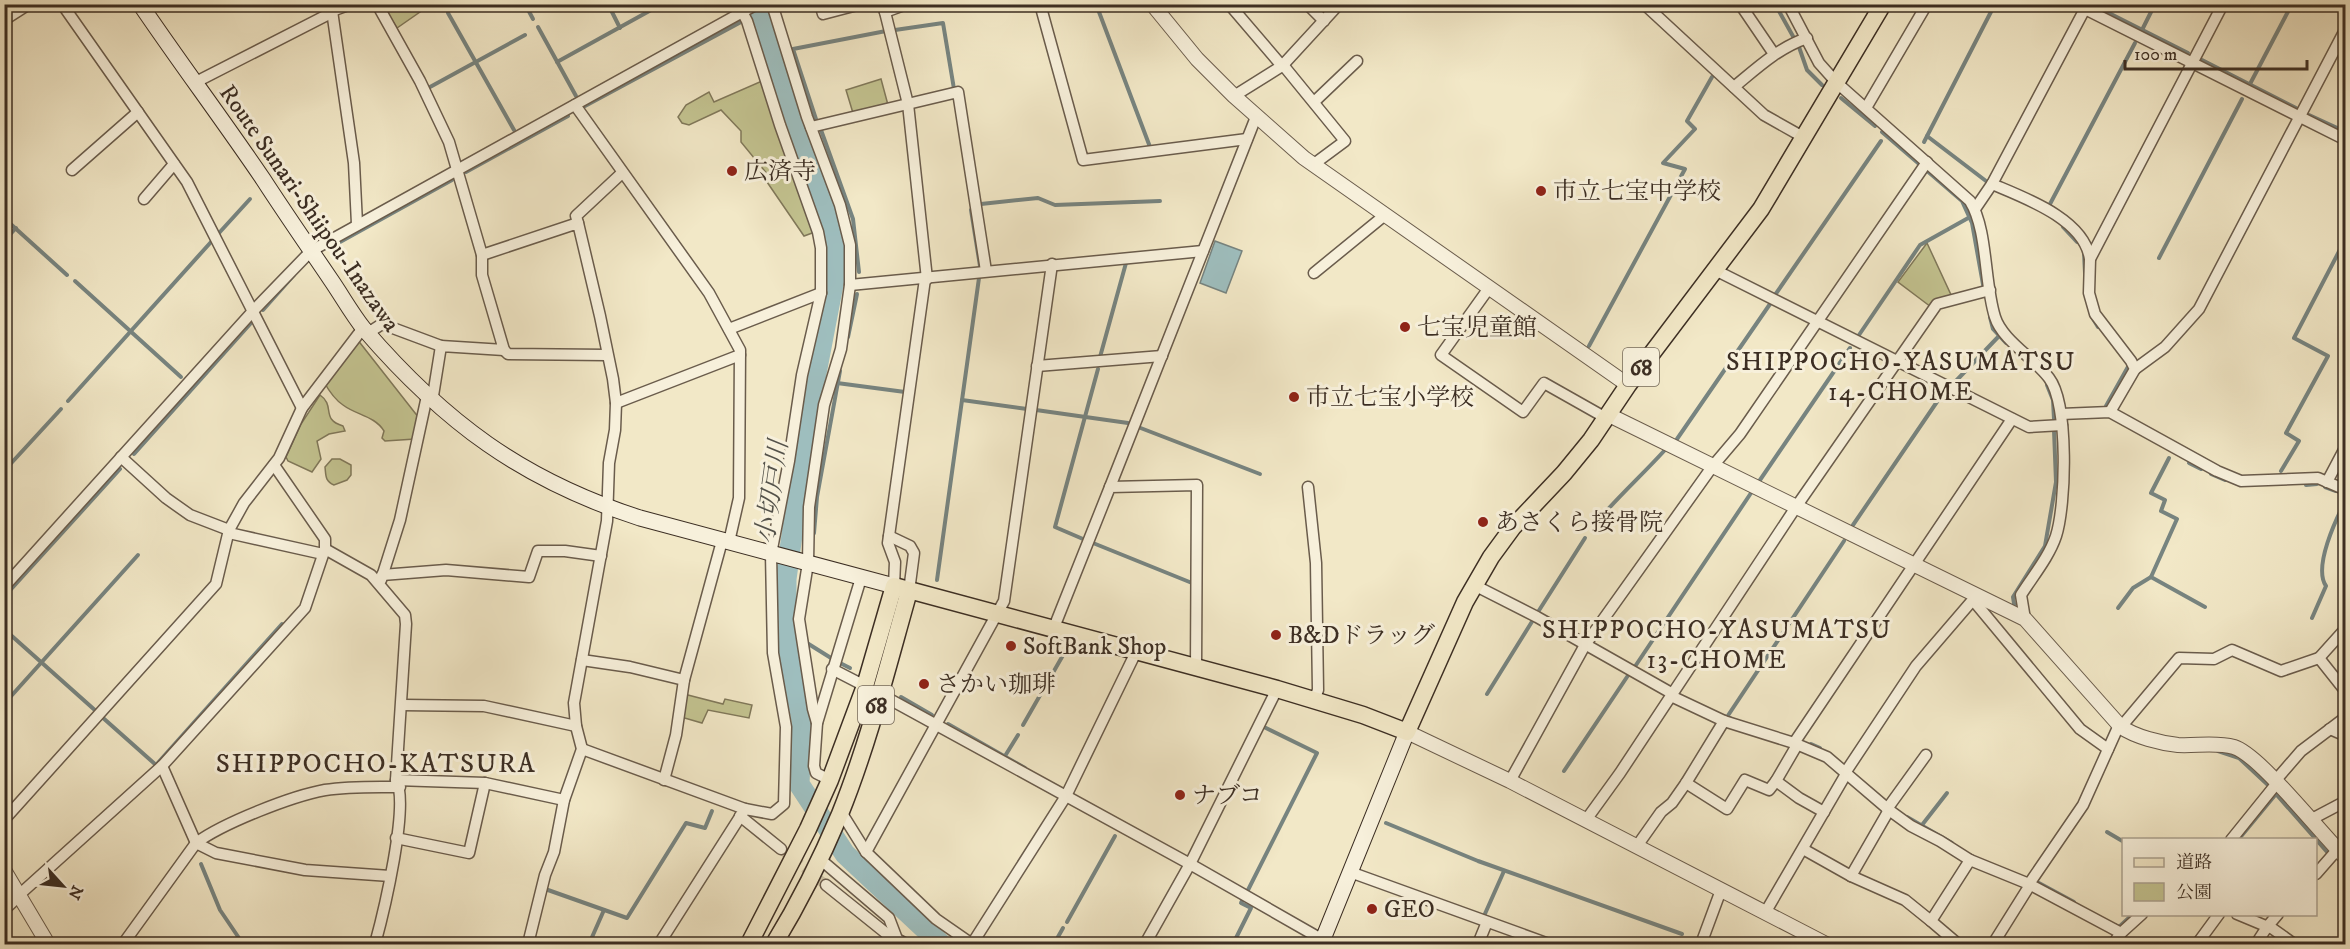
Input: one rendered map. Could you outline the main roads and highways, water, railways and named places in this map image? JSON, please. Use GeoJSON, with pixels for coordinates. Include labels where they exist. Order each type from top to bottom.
{"type":"FeatureCollection","features":[{"type":"Feature","properties":{"kind":"main road","name":"Route Sunari-Shiipou-Inazawa"},"geometry":{"type":"LineString","coordinates":[[140,4],[366,330],[430,399],[505,457],[574,494],[607,507],[902,589]]}},
{"type":"Feature","properties":{"kind":"main road","name":"68"},"geometry":{"type":"LineString","coordinates":[[1407,732],[1465,602],[1491,557],[1513,527],[1564,473],[1761,209],[1883,4]]}},
{"type":"Feature","properties":{"kind":"main road","name":"68"},"geometry":{"type":"LineString","coordinates":[[774,945],[822,854],[839,814],[902,589]]}},
{"type":"Feature","properties":{"kind":"main road"},"geometry":{"type":"LineString","coordinates":[[902,589],[1277,689],[1407,732],[1322,942]]}},
{"type":"Feature","properties":{"kind":"main road","name":"68"},"geometry":{"type":"LineString","coordinates":[[749,945],[808,830],[873,690]]}},
{"type":"Feature","properties":{"kind":"water"},"geometry":{"type":"Polygon","coordinates":[[[1215,241],[1242,251],[1226,293],[1200,283],[1215,241]]]}},
{"type":"Feature","properties":{"kind":"waterway"},"geometry":{"type":"LineString","coordinates":[[525,4],[533,19]]}},
{"type":"Feature","properties":{"kind":"waterway"},"geometry":{"type":"LineString","coordinates":[[608,4],[620,28]]}},
{"type":"Feature","properties":{"kind":"waterway"},"geometry":{"type":"LineString","coordinates":[[557,62],[662,4]]}},
{"type":"Feature","properties":{"kind":"waterway","name":"小切戸川"},"geometry":{"type":"LineString","coordinates":[[756,4],[831,223],[837,251],[835,274],[809,410],[786,579],[786,643],[802,720],[799,784],[845,854],[941,944]]}},
{"type":"Feature","properties":{"kind":"waterway"},"geometry":{"type":"LineString","coordinates":[[1096,4],[1150,147]]}},
{"type":"Feature","properties":{"kind":"waterway"},"geometry":{"type":"LineString","coordinates":[[1775,4],[1799,47],[1807,70],[1822,85]]}},
{"type":"Feature","properties":{"kind":"waterway"},"geometry":{"type":"LineString","coordinates":[[1924,142],[1995,4]]}},
{"type":"Feature","properties":{"kind":"waterway"},"geometry":{"type":"LineString","coordinates":[[2142,30],[2155,4]]}},
{"type":"Feature","properties":{"kind":"waterway"},"geometry":{"type":"LineString","coordinates":[[2250,84],[2292,4]]}},
{"type":"Feature","properties":{"kind":"waterway"},"geometry":{"type":"LineString","coordinates":[[2095,6],[2188,53]]}},
{"type":"Feature","properties":{"kind":"waterway"},"geometry":{"type":"LineString","coordinates":[[448,13],[514,130]]}},
{"type":"Feature","properties":{"kind":"waterway"},"geometry":{"type":"LineString","coordinates":[[585,106],[741,22]]}},
{"type":"Feature","properties":{"kind":"waterway"},"geometry":{"type":"LineString","coordinates":[[895,30],[943,23],[954,89]]}},
{"type":"Feature","properties":{"kind":"waterway"},"geometry":{"type":"LineString","coordinates":[[538,27],[576,96]]}},
{"type":"Feature","properties":{"kind":"waterway"},"geometry":{"type":"LineString","coordinates":[[816,119],[793,49],[886,31]]}},
{"type":"Feature","properties":{"kind":"waterway"},"geometry":{"type":"LineString","coordinates":[[430,87],[525,35]]}},
{"type":"Feature","properties":{"kind":"waterway"},"geometry":{"type":"LineString","coordinates":[[2050,204],[2135,43]]}},
{"type":"Feature","properties":{"kind":"waterway","name":"小切戸川"},"geometry":{"type":"LineString","coordinates":[[775,57],[780,54]]}},
{"type":"Feature","properties":{"kind":"waterway"},"geometry":{"type":"LineString","coordinates":[[2202,60],[2296,108]]}},
{"type":"Feature","properties":{"kind":"waterway"},"geometry":{"type":"LineString","coordinates":[[1589,346],[1685,169],[1663,163],[1695,129],[1687,121],[1712,77]]}},
{"type":"Feature","properties":{"kind":"waterway"},"geometry":{"type":"LineString","coordinates":[[1841,98],[1875,126]]}},
{"type":"Feature","properties":{"kind":"waterway"},"geometry":{"type":"LineString","coordinates":[[2159,258],[2242,99]]}},
{"type":"Feature","properties":{"kind":"waterway"},"geometry":{"type":"LineString","coordinates":[[2309,115],[2346,132]]}},
{"type":"Feature","properties":{"kind":"waterway"},"geometry":{"type":"LineString","coordinates":[[466,172],[568,116]]}},
{"type":"Feature","properties":{"kind":"waterway"},"geometry":{"type":"LineString","coordinates":[[821,130],[853,219],[859,272]]}},
{"type":"Feature","properties":{"kind":"waterway"},"geometry":{"type":"LineString","coordinates":[[1882,132],[1962,201],[1972,223],[1984,290]]}},
{"type":"Feature","properties":{"kind":"waterway"},"geometry":{"type":"LineString","coordinates":[[1927,136],[1986,181]]}},
{"type":"Feature","properties":{"kind":"waterway"},"geometry":{"type":"LineString","coordinates":[[1775,295],[1881,141]]}},
{"type":"Feature","properties":{"kind":"waterway"},"geometry":{"type":"LineString","coordinates":[[331,247],[452,180]]}},
{"type":"Feature","properties":{"kind":"waterway"},"geometry":{"type":"LineString","coordinates":[[981,204],[1038,198],[1055,205],[1160,201]]}},
{"type":"Feature","properties":{"kind":"waterway"},"geometry":{"type":"LineString","coordinates":[[219,233],[250,199]]}},
{"type":"Feature","properties":{"kind":"waterway"},"geometry":{"type":"LineString","coordinates":[[971,210],[980,266]]}},
{"type":"Feature","properties":{"kind":"waterway"},"geometry":{"type":"LineString","coordinates":[[1859,335],[1920,245],[1970,217]]}},
{"type":"Feature","properties":{"kind":"waterway"},"geometry":{"type":"LineString","coordinates":[[4,218],[67,275]]}},
{"type":"Feature","properties":{"kind":"waterway"},"geometry":{"type":"LineString","coordinates":[[2063,227],[2077,242]]}},
{"type":"Feature","properties":{"kind":"waterway"},"geometry":{"type":"LineString","coordinates":[[4,241],[16,228]]}},
{"type":"Feature","properties":{"kind":"waterway"},"geometry":{"type":"LineString","coordinates":[[2281,471],[2299,441],[2286,433],[2328,356],[2294,338],[2346,238]]}},
{"type":"Feature","properties":{"kind":"waterway"},"geometry":{"type":"LineString","coordinates":[[68,401],[211,242]]}},
{"type":"Feature","properties":{"kind":"waterway"},"geometry":{"type":"LineString","coordinates":[[2084,253],[2085,273]]}},
{"type":"Feature","properties":{"kind":"waterway"},"geometry":{"type":"LineString","coordinates":[[1100,357],[1126,263]]}},
{"type":"Feature","properties":{"kind":"waterway"},"geometry":{"type":"LineString","coordinates":[[263,310],[294,275]]}},
{"type":"Feature","properties":{"kind":"waterway"},"geometry":{"type":"LineString","coordinates":[[937,580],[979,278]]}},
{"type":"Feature","properties":{"kind":"waterway"},"geometry":{"type":"LineString","coordinates":[[75,281],[181,377]]}},
{"type":"Feature","properties":{"kind":"waterway"},"geometry":{"type":"LineString","coordinates":[[848,337],[857,294]]}},
{"type":"Feature","properties":{"kind":"waterway"},"geometry":{"type":"LineString","coordinates":[[1677,439],[1770,304]]}},
{"type":"Feature","properties":{"kind":"waterway"},"geometry":{"type":"LineString","coordinates":[[1990,317],[1993,329],[2006,343]]}},
{"type":"Feature","properties":{"kind":"waterway"},"geometry":{"type":"LineString","coordinates":[[2092,317],[2098,327]]}},
{"type":"Feature","properties":{"kind":"waterway"},"geometry":{"type":"LineString","coordinates":[[134,454],[251,323]]}},
{"type":"Feature","properties":{"kind":"waterway"},"geometry":{"type":"LineString","coordinates":[[1954,383],[1999,336]]}},
{"type":"Feature","properties":{"kind":"waterway"},"geometry":{"type":"LineString","coordinates":[[1760,480],[1850,348]]}},
{"type":"Feature","properties":{"kind":"waterway"},"geometry":{"type":"LineString","coordinates":[[2106,406],[2129,365]]}},
{"type":"Feature","properties":{"kind":"waterway"},"geometry":{"type":"LineString","coordinates":[[1083,539],[1055,527],[1098,369]]}},
{"type":"Feature","properties":{"kind":"waterway"},"geometry":{"type":"LineString","coordinates":[[814,533],[817,497],[840,371]]}},
{"type":"Feature","properties":{"kind":"waterway","name":"小切戸川"},"geometry":{"type":"LineString","coordinates":[[815,377],[823,378]]}},
{"type":"Feature","properties":{"kind":"waterway"},"geometry":{"type":"LineString","coordinates":[[837,383],[905,392]]}},
{"type":"Feature","properties":{"kind":"waterway"},"geometry":{"type":"LineString","coordinates":[[2047,385],[2053,400],[2054,419]]}},
{"type":"Feature","properties":{"kind":"waterway"},"geometry":{"type":"LineString","coordinates":[[1853,525],[1943,393]]}},
{"type":"Feature","properties":{"kind":"waterway"},"geometry":{"type":"LineString","coordinates":[[962,400],[1027,409]]}},
{"type":"Feature","properties":{"kind":"waterway"},"geometry":{"type":"LineString","coordinates":[[4,471],[61,409]]}},
{"type":"Feature","properties":{"kind":"waterway"},"geometry":{"type":"LineString","coordinates":[[1036,410],[1128,423]]}},
{"type":"Feature","properties":{"kind":"waterway"},"geometry":{"type":"LineString","coordinates":[[1138,427],[1260,474]]}},
{"type":"Feature","properties":{"kind":"waterway"},"geometry":{"type":"LineString","coordinates":[[2015,610],[2013,597],[2045,546],[2056,482],[2054,430]]}},
{"type":"Feature","properties":{"kind":"waterway"},"geometry":{"type":"LineString","coordinates":[[1601,517],[1664,451]]}},
{"type":"Feature","properties":{"kind":"waterway"},"geometry":{"type":"LineString","coordinates":[[2169,458],[2151,493],[2165,500],[2161,511],[2177,519],[2151,577],[2205,607]]}},
{"type":"Feature","properties":{"kind":"waterway"},"geometry":{"type":"LineString","coordinates":[[2189,463],[2201,469]]}},
{"type":"Feature","properties":{"kind":"waterway"},"geometry":{"type":"LineString","coordinates":[[4,597],[120,469]]}},
{"type":"Feature","properties":{"kind":"waterway"},"geometry":{"type":"LineString","coordinates":[[2211,474],[2225,480]]}},
{"type":"Feature","properties":{"kind":"waterway"},"geometry":{"type":"LineString","coordinates":[[2306,485],[2317,484]]}},
{"type":"Feature","properties":{"kind":"waterway"},"geometry":{"type":"LineString","coordinates":[[2325,487],[2336,491]]}},
{"type":"Feature","properties":{"kind":"waterway"},"geometry":{"type":"LineString","coordinates":[[1634,668],[1751,493]]}},
{"type":"Feature","properties":{"kind":"waterway"},"geometry":{"type":"LineString","coordinates":[[2312,618],[2326,586],[2322,567],[2327,543],[2346,500]]}},
{"type":"Feature","properties":{"kind":"waterway"},"geometry":{"type":"LineString","coordinates":[[1538,612],[1585,538]]}},
{"type":"Feature","properties":{"kind":"waterway"},"geometry":{"type":"LineString","coordinates":[[1730,718],[1727,717],[1844,541]]}},
{"type":"Feature","properties":{"kind":"waterway"},"geometry":{"type":"LineString","coordinates":[[1093,543],[1192,583]]}},
{"type":"Feature","properties":{"kind":"waterway"},"geometry":{"type":"LineString","coordinates":[[4,704],[138,555]]}},
{"type":"Feature","properties":{"kind":"waterway"},"geometry":{"type":"LineString","coordinates":[[2118,608],[2133,588],[2151,577]]}},
{"type":"Feature","properties":{"kind":"waterway"},"geometry":{"type":"LineString","coordinates":[[1487,694],[1533,620]]}},
{"type":"Feature","properties":{"kind":"waterway"},"geometry":{"type":"LineString","coordinates":[[102,717],[156,765],[282,624]]}},
{"type":"Feature","properties":{"kind":"waterway"},"geometry":{"type":"LineString","coordinates":[[4,629],[97,712]]}},
{"type":"Feature","properties":{"kind":"waterway"},"geometry":{"type":"LineString","coordinates":[[786,643],[795,645]]}},
{"type":"Feature","properties":{"kind":"waterway"},"geometry":{"type":"LineString","coordinates":[[807,643],[831,658]]}},
{"type":"Feature","properties":{"kind":"waterway"},"geometry":{"type":"LineString","coordinates":[[1023,725],[1066,650]]}},
{"type":"Feature","properties":{"kind":"waterway"},"geometry":{"type":"LineString","coordinates":[[840,663],[850,668]]}},
{"type":"Feature","properties":{"kind":"waterway"},"geometry":{"type":"LineString","coordinates":[[1564,771],[1629,674]]}},
{"type":"Feature","properties":{"kind":"waterway"},"geometry":{"type":"LineString","coordinates":[[901,697],[932,715]]}},
{"type":"Feature","properties":{"kind":"waterway"},"geometry":{"type":"LineString","coordinates":[[948,724],[1025,768]]}},
{"type":"Feature","properties":{"kind":"waterway"},"geometry":{"type":"LineString","coordinates":[[1247,892],[1317,753],[1264,727]]}},
{"type":"Feature","properties":{"kind":"waterway"},"geometry":{"type":"LineString","coordinates":[[1005,756],[1018,735]]}},
{"type":"Feature","properties":{"kind":"waterway"},"geometry":{"type":"LineString","coordinates":[[1811,744],[1820,748]]}},
{"type":"Feature","properties":{"kind":"waterway"},"geometry":{"type":"LineString","coordinates":[[2218,751],[2239,758],[2268,785]]}},
{"type":"Feature","properties":{"kind":"waterway"},"geometry":{"type":"LineString","coordinates":[[1922,825],[1947,793]]}},
{"type":"Feature","properties":{"kind":"waterway"},"geometry":{"type":"LineString","coordinates":[[2240,838],[2276,794],[2315,838]]}},
{"type":"Feature","properties":{"kind":"waterway"},"geometry":{"type":"LineString","coordinates":[[548,890],[627,918],[686,823],[705,828],[712,811]]}},
{"type":"Feature","properties":{"kind":"waterway"},"geometry":{"type":"LineString","coordinates":[[1907,817],[1952,843]]}},
{"type":"Feature","properties":{"kind":"waterway"},"geometry":{"type":"LineString","coordinates":[[1386,823],[1478,861],[1682,934]]}},
{"type":"Feature","properties":{"kind":"waterway"},"geometry":{"type":"LineString","coordinates":[[2107,832],[2122,841]]}},
{"type":"Feature","properties":{"kind":"waterway"},"geometry":{"type":"LineString","coordinates":[[1067,922],[1115,836]]}},
{"type":"Feature","properties":{"kind":"waterway"},"geometry":{"type":"LineString","coordinates":[[2317,841],[2328,853]]}},
{"type":"Feature","properties":{"kind":"waterway"},"geometry":{"type":"LineString","coordinates":[[201,864],[220,910],[241,941]]}},
{"type":"Feature","properties":{"kind":"waterway"},"geometry":{"type":"LineString","coordinates":[[1484,916],[1504,871]]}},
{"type":"Feature","properties":{"kind":"waterway"},"geometry":{"type":"LineString","coordinates":[[2037,882],[2074,902]]}},
{"type":"Feature","properties":{"kind":"waterway"},"geometry":{"type":"LineString","coordinates":[[1233,944],[1251,908],[1241,903],[1242,901]]}},
{"type":"Feature","properties":{"kind":"waterway"},"geometry":{"type":"LineString","coordinates":[[589,944],[604,910]]}},
{"type":"Feature","properties":{"kind":"waterway"},"geometry":{"type":"LineString","coordinates":[[2115,925],[2119,927],[2131,916]]}},
{"type":"Feature","properties":{"kind":"waterway"},"geometry":{"type":"LineString","coordinates":[[1054,944],[1063,928]]}},
{"type":"Feature","properties":{"kind":"tunnel"},"geometry":{"type":"LineString","coordinates":[[781,849],[826,885]]}},
{"type":"Feature","properties":{"kind":"place","name":"広済寺"},"geometry":{"type":"Point","coordinates":[732,171]}},
{"type":"Feature","properties":{"kind":"place","name":"市立七宝中学校"},"geometry":{"type":"Point","coordinates":[1541,191]}},
{"type":"Feature","properties":{"kind":"place","name":"七宝児童館"},"geometry":{"type":"Point","coordinates":[1405,327]}},
{"type":"Feature","properties":{"kind":"place","name":"市立七宝小学校"},"geometry":{"type":"Point","coordinates":[1294,397]}},
{"type":"Feature","properties":{"kind":"place","name":"あさくら接骨院"},"geometry":{"type":"Point","coordinates":[1483,522]}},
{"type":"Feature","properties":{"kind":"place","name":"B&Dドラッグ"},"geometry":{"type":"Point","coordinates":[1276,635]}},
{"type":"Feature","properties":{"kind":"place","name":"SoftBank Shop"},"geometry":{"type":"Point","coordinates":[1011,646]}},
{"type":"Feature","properties":{"kind":"place","name":"さかい珈琲"},"geometry":{"type":"Point","coordinates":[924,684]}},
{"type":"Feature","properties":{"kind":"place","name":"ナブコ"},"geometry":{"type":"Point","coordinates":[1180,795]}},
{"type":"Feature","properties":{"kind":"place","name":"GEO"},"geometry":{"type":"Point","coordinates":[1372,909]}},
{"type":"Feature","properties":{"kind":"district","name":"SHIPPOCHO-YASUMATSU 14-CHOME"},"geometry":{"type":"Point","coordinates":[1901,376]}},
{"type":"Feature","properties":{"kind":"district","name":"SHIPPOCHO-YASUMATSU 13-CHOME"},"geometry":{"type":"Point","coordinates":[1717,644]}},
{"type":"Feature","properties":{"kind":"district","name":"SHIPPOCHO-KATSURA"},"geometry":{"type":"Point","coordinates":[376,763]}}]}
